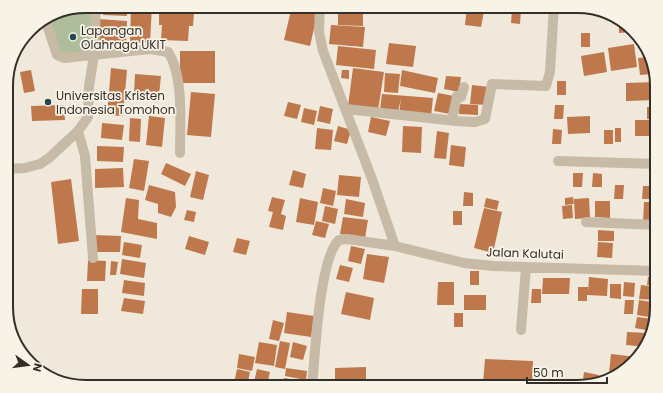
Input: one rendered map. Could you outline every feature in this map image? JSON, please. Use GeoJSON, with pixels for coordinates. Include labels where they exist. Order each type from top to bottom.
{"type":"FeatureCollection","features":[{"type":"Feature","properties":{"kind":"street"},"geometry":{"type":"LineString","coordinates":[[13,169],[25,168],[40,164],[49,158],[78,131],[88,117],[94,55],[96,13]]}},
{"type":"Feature","properties":{"kind":"street"},"geometry":{"type":"LineString","coordinates":[[320,13],[321,42],[395,246]]}},
{"type":"Feature","properties":{"kind":"street"},"geometry":{"type":"LineString","coordinates":[[346,109],[475,122],[485,119],[492,84],[546,86],[550,72],[554,13]]}},
{"type":"Feature","properties":{"kind":"street"},"geometry":{"type":"LineString","coordinates":[[47,25],[57,55],[64,58],[150,49],[168,52],[176,71],[180,101],[180,153]]}},
{"type":"Feature","properties":{"kind":"street"},"geometry":{"type":"LineString","coordinates":[[452,120],[457,96],[461,97],[464,87]]}},
{"type":"Feature","properties":{"kind":"street"},"geometry":{"type":"LineString","coordinates":[[78,131],[85,156],[93,258]]}},
{"type":"Feature","properties":{"kind":"street"},"geometry":{"type":"LineString","coordinates":[[558,161],[650,164]]}},
{"type":"Feature","properties":{"kind":"street"},"geometry":{"type":"LineString","coordinates":[[586,222],[650,225]]}},
{"type":"Feature","properties":{"kind":"street","name":"Jalan Kalutai"},"geometry":{"type":"LineString","coordinates":[[313,380],[322,292],[331,251],[339,240],[347,239],[395,246],[464,263],[526,267],[650,271]]}},
{"type":"Feature","properties":{"kind":"street"},"geometry":{"type":"LineString","coordinates":[[521,330],[526,267]]}},
{"type":"Feature","properties":{"kind":"green space","name":"Lapangan Olahraga UKIT"},"geometry":{"type":"Polygon","coordinates":[[[96,13],[94,55],[64,58],[48,24],[72,14],[96,13]]]}},
{"type":"Feature","properties":{"kind":"building"},"geometry":{"type":"Polygon","coordinates":[[[103,13],[127,13],[127,16],[103,15],[103,13]]]}},
{"type":"Feature","properties":{"kind":"building"},"geometry":{"type":"Polygon","coordinates":[[[131,13],[152,13],[150,43],[130,42],[131,13]]]}},
{"type":"Feature","properties":{"kind":"building"},"geometry":{"type":"Polygon","coordinates":[[[159,13],[194,13],[193,26],[189,26],[188,41],[161,40],[162,25],[159,25],[159,13]]]}},
{"type":"Feature","properties":{"kind":"building"},"geometry":{"type":"Polygon","coordinates":[[[290,13],[318,13],[310,46],[284,40],[290,13]]]}},
{"type":"Feature","properties":{"kind":"building"},"geometry":{"type":"Polygon","coordinates":[[[338,13],[363,13],[363,26],[338,25],[338,13]]]}},
{"type":"Feature","properties":{"kind":"building"},"geometry":{"type":"Polygon","coordinates":[[[466,13],[484,13],[481,27],[465,25],[466,13]]]}},
{"type":"Feature","properties":{"kind":"building"},"geometry":{"type":"Polygon","coordinates":[[[512,13],[521,13],[520,24],[511,23],[512,13]]]}},
{"type":"Feature","properties":{"kind":"building"},"geometry":{"type":"Polygon","coordinates":[[[98,19],[127,21],[126,44],[96,42],[98,19]]]}},
{"type":"Feature","properties":{"kind":"building"},"geometry":{"type":"Polygon","coordinates":[[[331,25],[365,27],[363,47],[329,44],[331,25]]]}},
{"type":"Feature","properties":{"kind":"building"},"geometry":{"type":"Polygon","coordinates":[[[619,27],[627,32],[619,33],[619,27]]]}},
{"type":"Feature","properties":{"kind":"building"},"geometry":{"type":"Polygon","coordinates":[[[581,33],[590,33],[590,47],[581,47],[581,33]]]}},
{"type":"Feature","properties":{"kind":"building"},"geometry":{"type":"Polygon","coordinates":[[[389,43],[416,46],[413,67],[386,64],[389,43]]]}},
{"type":"Feature","properties":{"kind":"building"},"geometry":{"type":"Polygon","coordinates":[[[634,44],[637,67],[611,71],[608,48],[634,44]]]}},
{"type":"Feature","properties":{"kind":"building"},"geometry":{"type":"Polygon","coordinates":[[[338,46],[376,50],[374,69],[336,65],[338,46]]]}},
{"type":"Feature","properties":{"kind":"building"},"geometry":{"type":"Polygon","coordinates":[[[180,51],[215,51],[215,83],[180,83],[180,51]]]}},
{"type":"Feature","properties":{"kind":"building"},"geometry":{"type":"Polygon","coordinates":[[[604,52],[607,72],[584,76],[581,56],[604,52]]]}},
{"type":"Feature","properties":{"kind":"building"},"geometry":{"type":"Polygon","coordinates":[[[638,58],[644,58],[649,74],[640,75],[638,58]]]}},
{"type":"Feature","properties":{"kind":"building"},"geometry":{"type":"Polygon","coordinates":[[[111,68],[127,70],[123,116],[107,115],[111,68]]]}},
{"type":"Feature","properties":{"kind":"building"},"geometry":{"type":"Polygon","coordinates":[[[353,68],[384,72],[378,110],[348,106],[353,68]]]}},
{"type":"Feature","properties":{"kind":"building"},"geometry":{"type":"Polygon","coordinates":[[[31,70],[35,91],[24,93],[20,72],[31,70]]]}},
{"type":"Feature","properties":{"kind":"building"},"geometry":{"type":"Polygon","coordinates":[[[342,70],[349,70],[349,79],[341,78],[342,70]]]}},
{"type":"Feature","properties":{"kind":"building"},"geometry":{"type":"Polygon","coordinates":[[[402,70],[438,78],[435,93],[400,86],[402,70]]]}},
{"type":"Feature","properties":{"kind":"building"},"geometry":{"type":"Polygon","coordinates":[[[385,73],[400,74],[398,93],[384,92],[385,73]]]}},
{"type":"Feature","properties":{"kind":"building"},"geometry":{"type":"Polygon","coordinates":[[[135,74],[161,76],[159,95],[134,93],[135,74]]]}},
{"type":"Feature","properties":{"kind":"building"},"geometry":{"type":"Polygon","coordinates":[[[446,76],[461,77],[459,92],[444,89],[446,76]]]}},
{"type":"Feature","properties":{"kind":"building"},"geometry":{"type":"Polygon","coordinates":[[[557,81],[566,81],[566,95],[557,95],[557,81]]]}},
{"type":"Feature","properties":{"kind":"building"},"geometry":{"type":"Polygon","coordinates":[[[650,82],[650,100],[626,101],[626,83],[650,82]]]}},
{"type":"Feature","properties":{"kind":"building"},"geometry":{"type":"Polygon","coordinates":[[[472,85],[489,87],[487,105],[470,104],[472,85]]]}},
{"type":"Feature","properties":{"kind":"building"},"geometry":{"type":"Polygon","coordinates":[[[191,92],[215,94],[211,137],[187,135],[191,92]]]}},
{"type":"Feature","properties":{"kind":"building"},"geometry":{"type":"Polygon","coordinates":[[[438,93],[454,96],[450,114],[434,111],[438,93]]]}},
{"type":"Feature","properties":{"kind":"building"},"geometry":{"type":"Polygon","coordinates":[[[382,94],[433,98],[431,117],[399,114],[401,98],[398,112],[380,110],[382,94]]]}},
{"type":"Feature","properties":{"kind":"building"},"geometry":{"type":"Polygon","coordinates":[[[288,102],[301,105],[297,119],[284,116],[288,102]]]}},
{"type":"Feature","properties":{"kind":"building"},"geometry":{"type":"Polygon","coordinates":[[[459,104],[478,105],[478,115],[459,114],[459,104]]]}},
{"type":"Feature","properties":{"kind":"building"},"geometry":{"type":"Polygon","coordinates":[[[64,105],[65,120],[32,121],[31,106],[64,105]]]}},
{"type":"Feature","properties":{"kind":"building"},"geometry":{"type":"Polygon","coordinates":[[[555,105],[564,105],[563,119],[554,119],[555,105]]]}},
{"type":"Feature","properties":{"kind":"building"},"geometry":{"type":"Polygon","coordinates":[[[320,106],[333,109],[330,124],[317,121],[320,106]]]}},
{"type":"Feature","properties":{"kind":"building"},"geometry":{"type":"Polygon","coordinates":[[[647,107],[650,107],[650,119],[647,119],[647,107]]]}},
{"type":"Feature","properties":{"kind":"building"},"geometry":{"type":"Polygon","coordinates":[[[304,108],[317,111],[314,125],[301,122],[304,108]]]}},
{"type":"Feature","properties":{"kind":"building"},"geometry":{"type":"Polygon","coordinates":[[[149,116],[165,118],[162,147],[146,145],[149,116]]]}},
{"type":"Feature","properties":{"kind":"building"},"geometry":{"type":"Polygon","coordinates":[[[590,116],[590,133],[568,134],[567,117],[590,116]]]}},
{"type":"Feature","properties":{"kind":"building"},"geometry":{"type":"Polygon","coordinates":[[[371,117],[390,121],[386,136],[368,132],[371,117]]]}},
{"type":"Feature","properties":{"kind":"building"},"geometry":{"type":"Polygon","coordinates":[[[130,118],[141,119],[140,142],[129,141],[130,118]]]}},
{"type":"Feature","properties":{"kind":"building"},"geometry":{"type":"Polygon","coordinates":[[[635,120],[650,120],[650,136],[635,136],[635,120]]]}},
{"type":"Feature","properties":{"kind":"building"},"geometry":{"type":"Polygon","coordinates":[[[102,123],[124,125],[122,140],[101,138],[102,123]]]}},
{"type":"Feature","properties":{"kind":"building"},"geometry":{"type":"Polygon","coordinates":[[[338,126],[351,130],[347,144],[334,141],[338,126]]]}},
{"type":"Feature","properties":{"kind":"building"},"geometry":{"type":"Polygon","coordinates":[[[403,126],[422,127],[421,153],[402,152],[403,126]]]}},
{"type":"Feature","properties":{"kind":"building"},"geometry":{"type":"Polygon","coordinates":[[[317,128],[333,130],[331,150],[315,149],[317,128]]]}},
{"type":"Feature","properties":{"kind":"building"},"geometry":{"type":"Polygon","coordinates":[[[615,128],[621,128],[621,142],[615,142],[615,128]]]}},
{"type":"Feature","properties":{"kind":"building"},"geometry":{"type":"Polygon","coordinates":[[[553,129],[562,130],[561,144],[552,144],[553,129]]]}},
{"type":"Feature","properties":{"kind":"building"},"geometry":{"type":"Polygon","coordinates":[[[604,130],[613,130],[613,144],[604,144],[604,130]]]}},
{"type":"Feature","properties":{"kind":"building"},"geometry":{"type":"Polygon","coordinates":[[[437,131],[449,133],[446,159],[434,158],[437,131]]]}},
{"type":"Feature","properties":{"kind":"building"},"geometry":{"type":"Polygon","coordinates":[[[451,145],[466,147],[464,167],[449,165],[451,145]]]}},
{"type":"Feature","properties":{"kind":"building"},"geometry":{"type":"Polygon","coordinates":[[[97,146],[124,147],[123,162],[97,161],[97,146]]]}},
{"type":"Feature","properties":{"kind":"building"},"geometry":{"type":"Polygon","coordinates":[[[134,159],[149,161],[144,191],[129,188],[134,159]]]}},
{"type":"Feature","properties":{"kind":"building"},"geometry":{"type":"Polygon","coordinates":[[[166,163],[191,174],[185,186],[161,174],[166,163]]]}},
{"type":"Feature","properties":{"kind":"building"},"geometry":{"type":"Polygon","coordinates":[[[123,168],[124,187],[95,188],[95,169],[123,168]]]}},
{"type":"Feature","properties":{"kind":"building"},"geometry":{"type":"Polygon","coordinates":[[[293,170],[306,174],[303,188],[289,185],[293,170]]]}},
{"type":"Feature","properties":{"kind":"building"},"geometry":{"type":"Polygon","coordinates":[[[196,171],[209,175],[203,200],[190,197],[196,171]]]}},
{"type":"Feature","properties":{"kind":"building"},"geometry":{"type":"Polygon","coordinates":[[[573,173],[583,173],[582,187],[573,187],[573,173]]]}},
{"type":"Feature","properties":{"kind":"building"},"geometry":{"type":"Polygon","coordinates":[[[593,173],[602,174],[602,187],[592,187],[593,173]]]}},
{"type":"Feature","properties":{"kind":"building"},"geometry":{"type":"Polygon","coordinates":[[[339,175],[361,177],[359,197],[337,195],[339,175]]]}},
{"type":"Feature","properties":{"kind":"building"},"geometry":{"type":"Polygon","coordinates":[[[71,179],[79,241],[58,244],[51,182],[71,179]]]}},
{"type":"Feature","properties":{"kind":"building"},"geometry":{"type":"Polygon","coordinates":[[[149,185],[175,192],[176,207],[171,217],[158,213],[158,204],[145,200],[149,185]]]}},
{"type":"Feature","properties":{"kind":"building"},"geometry":{"type":"Polygon","coordinates":[[[615,185],[624,185],[623,199],[614,199],[615,185]]]}},
{"type":"Feature","properties":{"kind":"building"},"geometry":{"type":"Polygon","coordinates":[[[643,186],[650,186],[650,199],[642,199],[643,186]]]}},
{"type":"Feature","properties":{"kind":"building"},"geometry":{"type":"Polygon","coordinates":[[[323,188],[336,191],[333,206],[320,203],[323,188]]]}},
{"type":"Feature","properties":{"kind":"building"},"geometry":{"type":"Polygon","coordinates":[[[464,192],[473,193],[473,206],[463,206],[464,192]]]}},
{"type":"Feature","properties":{"kind":"building"},"geometry":{"type":"Polygon","coordinates":[[[272,197],[285,200],[281,214],[286,216],[283,230],[269,227],[273,212],[268,211],[272,197]]]}},
{"type":"Feature","properties":{"kind":"building"},"geometry":{"type":"Polygon","coordinates":[[[573,197],[574,204],[565,205],[565,198],[573,197]]]}},
{"type":"Feature","properties":{"kind":"building"},"geometry":{"type":"Polygon","coordinates":[[[126,198],[139,200],[138,219],[157,223],[157,239],[121,232],[126,198]]]}},
{"type":"Feature","properties":{"kind":"building"},"geometry":{"type":"Polygon","coordinates":[[[300,198],[318,202],[314,225],[296,222],[300,198]]]}},
{"type":"Feature","properties":{"kind":"building"},"geometry":{"type":"Polygon","coordinates":[[[486,198],[499,201],[497,210],[484,207],[486,198]]]}},
{"type":"Feature","properties":{"kind":"building"},"geometry":{"type":"Polygon","coordinates":[[[589,198],[590,218],[575,219],[574,199],[589,198]]]}},
{"type":"Feature","properties":{"kind":"building"},"geometry":{"type":"Polygon","coordinates":[[[346,199],[365,203],[363,217],[344,214],[346,199]]]}},
{"type":"Feature","properties":{"kind":"building"},"geometry":{"type":"Polygon","coordinates":[[[595,201],[610,201],[610,218],[595,217],[595,201]]]}},
{"type":"Feature","properties":{"kind":"building"},"geometry":{"type":"Polygon","coordinates":[[[644,202],[650,202],[650,222],[643,221],[644,202]]]}},
{"type":"Feature","properties":{"kind":"building"},"geometry":{"type":"Polygon","coordinates":[[[572,205],[573,218],[563,219],[562,206],[572,205]]]}},
{"type":"Feature","properties":{"kind":"building"},"geometry":{"type":"Polygon","coordinates":[[[325,206],[338,209],[335,224],[322,221],[325,206]]]}},
{"type":"Feature","properties":{"kind":"building"},"geometry":{"type":"Polygon","coordinates":[[[484,208],[502,212],[493,253],[474,248],[484,208]]]}},
{"type":"Feature","properties":{"kind":"building"},"geometry":{"type":"Polygon","coordinates":[[[187,210],[196,212],[194,222],[184,220],[187,210]]]}},
{"type":"Feature","properties":{"kind":"building"},"geometry":{"type":"Polygon","coordinates":[[[453,211],[462,211],[462,225],[453,225],[453,211]]]}},
{"type":"Feature","properties":{"kind":"building"},"geometry":{"type":"Polygon","coordinates":[[[343,217],[368,220],[365,238],[340,234],[343,217]]]}},
{"type":"Feature","properties":{"kind":"building"},"geometry":{"type":"Polygon","coordinates":[[[316,221],[329,224],[325,238],[312,235],[316,221]]]}},
{"type":"Feature","properties":{"kind":"building"},"geometry":{"type":"Polygon","coordinates":[[[598,230],[614,231],[614,241],[598,241],[598,230]]]}},
{"type":"Feature","properties":{"kind":"building"},"geometry":{"type":"Polygon","coordinates":[[[95,235],[121,236],[120,252],[94,252],[95,235]]]}},
{"type":"Feature","properties":{"kind":"building"},"geometry":{"type":"Polygon","coordinates":[[[189,236],[209,242],[205,255],[185,249],[189,236]]]}},
{"type":"Feature","properties":{"kind":"building"},"geometry":{"type":"Polygon","coordinates":[[[237,238],[250,241],[246,255],[233,252],[237,238]]]}},
{"type":"Feature","properties":{"kind":"building"},"geometry":{"type":"Polygon","coordinates":[[[124,242],[142,245],[140,258],[122,255],[124,242]]]}},
{"type":"Feature","properties":{"kind":"building"},"geometry":{"type":"Polygon","coordinates":[[[598,242],[613,243],[612,258],[597,257],[598,242]]]}},
{"type":"Feature","properties":{"kind":"building"},"geometry":{"type":"Polygon","coordinates":[[[351,246],[365,249],[361,264],[348,261],[351,246]]]}},
{"type":"Feature","properties":{"kind":"building"},"geometry":{"type":"Polygon","coordinates":[[[367,254],[389,257],[384,283],[363,279],[367,254]]]}},
{"type":"Feature","properties":{"kind":"building"},"geometry":{"type":"Polygon","coordinates":[[[122,259],[146,263],[144,278],[120,274],[122,259]]]}},
{"type":"Feature","properties":{"kind":"building"},"geometry":{"type":"Polygon","coordinates":[[[88,260],[106,261],[105,281],[87,281],[88,260]]]}},
{"type":"Feature","properties":{"kind":"building"},"geometry":{"type":"Polygon","coordinates":[[[111,261],[118,262],[116,275],[110,275],[111,261]]]}},
{"type":"Feature","properties":{"kind":"building"},"geometry":{"type":"Polygon","coordinates":[[[340,265],[353,268],[349,282],[336,279],[340,265]]]}},
{"type":"Feature","properties":{"kind":"building"},"geometry":{"type":"Polygon","coordinates":[[[470,271],[479,271],[479,285],[470,285],[470,271]]]}},
{"type":"Feature","properties":{"kind":"building"},"geometry":{"type":"Polygon","coordinates":[[[589,277],[608,279],[607,296],[587,295],[587,301],[578,301],[578,287],[588,287],[588,292],[589,277]]]}},
{"type":"Feature","properties":{"kind":"building"},"geometry":{"type":"Polygon","coordinates":[[[648,277],[650,277],[650,285],[647,285],[648,277]]]}},
{"type":"Feature","properties":{"kind":"building"},"geometry":{"type":"Polygon","coordinates":[[[543,278],[570,278],[569,294],[542,294],[543,278]]]}},
{"type":"Feature","properties":{"kind":"building"},"geometry":{"type":"Polygon","coordinates":[[[124,280],[145,283],[144,296],[122,293],[124,280]]]}},
{"type":"Feature","properties":{"kind":"building"},"geometry":{"type":"Polygon","coordinates":[[[438,282],[454,282],[454,305],[437,305],[438,282]]]}},
{"type":"Feature","properties":{"kind":"building"},"geometry":{"type":"Polygon","coordinates":[[[624,282],[635,283],[634,297],[623,296],[624,282]]]}},
{"type":"Feature","properties":{"kind":"building"},"geometry":{"type":"Polygon","coordinates":[[[610,284],[621,284],[621,299],[610,298],[610,284]]]}},
{"type":"Feature","properties":{"kind":"building"},"geometry":{"type":"Polygon","coordinates":[[[641,285],[650,286],[650,300],[639,299],[641,285]]]}},
{"type":"Feature","properties":{"kind":"building"},"geometry":{"type":"Polygon","coordinates":[[[82,289],[98,289],[98,314],[81,314],[82,289]]]}},
{"type":"Feature","properties":{"kind":"building"},"geometry":{"type":"Polygon","coordinates":[[[532,289],[541,289],[541,303],[531,303],[532,289]]]}},
{"type":"Feature","properties":{"kind":"building"},"geometry":{"type":"Polygon","coordinates":[[[346,292],[374,298],[370,320],[341,314],[346,292]]]}},
{"type":"Feature","properties":{"kind":"building"},"geometry":{"type":"Polygon","coordinates":[[[464,295],[486,295],[486,310],[464,310],[464,295]]]}},
{"type":"Feature","properties":{"kind":"building"},"geometry":{"type":"Polygon","coordinates":[[[124,298],[145,301],[143,314],[121,311],[124,298]]]}},
{"type":"Feature","properties":{"kind":"building"},"geometry":{"type":"Polygon","coordinates":[[[625,300],[634,300],[633,314],[624,314],[625,300]]]}},
{"type":"Feature","properties":{"kind":"building"},"geometry":{"type":"Polygon","coordinates":[[[639,300],[650,302],[649,317],[637,315],[639,300]]]}},
{"type":"Feature","properties":{"kind":"building"},"geometry":{"type":"Polygon","coordinates":[[[287,312],[314,316],[311,337],[284,333],[287,312]]]}},
{"type":"Feature","properties":{"kind":"building"},"geometry":{"type":"Polygon","coordinates":[[[454,313],[463,313],[463,327],[454,327],[454,313]]]}},
{"type":"Feature","properties":{"kind":"building"},"geometry":{"type":"Polygon","coordinates":[[[637,317],[649,318],[646,330],[635,328],[637,317]]]}},
{"type":"Feature","properties":{"kind":"building"},"geometry":{"type":"Polygon","coordinates":[[[273,320],[284,323],[279,341],[269,339],[273,320]]]}},
{"type":"Feature","properties":{"kind":"building"},"geometry":{"type":"Polygon","coordinates":[[[627,332],[645,333],[638,346],[626,345],[627,332]]]}},
{"type":"Feature","properties":{"kind":"building"},"geometry":{"type":"Polygon","coordinates":[[[280,341],[290,343],[285,369],[275,367],[280,341]]]}},
{"type":"Feature","properties":{"kind":"building"},"geometry":{"type":"Polygon","coordinates":[[[259,342],[277,345],[274,366],[255,363],[259,342]]]}},
{"type":"Feature","properties":{"kind":"building"},"geometry":{"type":"Polygon","coordinates":[[[293,342],[307,346],[303,360],[290,357],[293,342]]]}},
{"type":"Feature","properties":{"kind":"building"},"geometry":{"type":"Polygon","coordinates":[[[239,354],[255,357],[252,371],[237,368],[239,354]]]}},
{"type":"Feature","properties":{"kind":"building"},"geometry":{"type":"Polygon","coordinates":[[[611,354],[631,356],[621,365],[609,372],[611,354]]]}},
{"type":"Feature","properties":{"kind":"building"},"geometry":{"type":"Polygon","coordinates":[[[485,359],[533,361],[532,380],[483,380],[485,359]]]}},
{"type":"Feature","properties":{"kind":"building"},"geometry":{"type":"Polygon","coordinates":[[[366,367],[366,380],[335,380],[335,368],[366,367]]]}},
{"type":"Feature","properties":{"kind":"building"},"geometry":{"type":"Polygon","coordinates":[[[286,368],[307,371],[306,380],[285,376],[286,368]]]}},
{"type":"Feature","properties":{"kind":"building"},"geometry":{"type":"Polygon","coordinates":[[[237,369],[250,372],[248,380],[235,380],[237,369]]]}},
{"type":"Feature","properties":{"kind":"building"},"geometry":{"type":"Polygon","coordinates":[[[257,369],[270,372],[268,380],[254,380],[257,369]]]}},
{"type":"Feature","properties":{"kind":"building"},"geometry":{"type":"Polygon","coordinates":[[[584,372],[599,375],[596,377],[583,380],[584,372]]]}},
{"type":"Feature","properties":{"kind":"building"},"geometry":{"type":"Polygon","coordinates":[[[284,378],[296,380],[284,380],[284,378]]]}},
{"type":"Feature","properties":{"kind":"place","name":"Lapangan Olahraga UKIT"},"geometry":{"type":"Point","coordinates":[73,37]}},
{"type":"Feature","properties":{"kind":"place","name":"Universitas Kristen Indonesia Tomohon"},"geometry":{"type":"Point","coordinates":[48,102]}}]}
